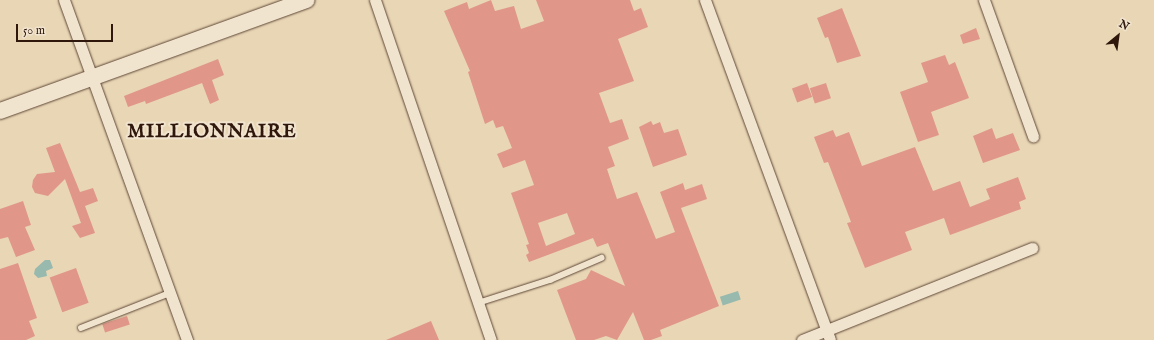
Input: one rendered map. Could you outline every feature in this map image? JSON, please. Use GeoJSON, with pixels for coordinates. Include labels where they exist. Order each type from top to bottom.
{"type":"FeatureCollection","features":[{"type":"Feature","properties":{"kind":"street"},"geometry":{"type":"LineString","coordinates":[[64,0],[187,340]]}},
{"type":"Feature","properties":{"kind":"street"},"geometry":{"type":"LineString","coordinates":[[0,111],[308,0]]}},
{"type":"Feature","properties":{"kind":"street"},"geometry":{"type":"LineString","coordinates":[[375,0],[491,340]]}},
{"type":"Feature","properties":{"kind":"street"},"geometry":{"type":"LineString","coordinates":[[705,0],[828,335]]}},
{"type":"Feature","properties":{"kind":"street"},"geometry":{"type":"LineString","coordinates":[[984,0],[1033,136]]}},
{"type":"Feature","properties":{"kind":"street"},"geometry":{"type":"LineString","coordinates":[[802,340],[828,335],[1032,248]]}},
{"type":"Feature","properties":{"kind":"lane"},"geometry":{"type":"LineString","coordinates":[[478,303],[550,280],[601,258]]}},
{"type":"Feature","properties":{"kind":"lane"},"geometry":{"type":"LineString","coordinates":[[81,328],[171,293]]}},
{"type":"Feature","properties":{"kind":"water"},"geometry":{"type":"Polygon","coordinates":[[[45,260],[50,260],[53,268],[46,271],[47,276],[38,278],[34,274],[35,269],[45,260]]]}},
{"type":"Feature","properties":{"kind":"water"},"geometry":{"type":"Polygon","coordinates":[[[738,291],[741,300],[723,305],[720,297],[738,291]]]}},
{"type":"Feature","properties":{"kind":"building"},"geometry":{"type":"Polygon","coordinates":[[[491,0],[495,11],[514,6],[521,29],[544,21],[536,0],[630,0],[634,11],[641,8],[648,27],[618,39],[634,81],[599,93],[610,123],[622,119],[629,139],[608,147],[615,166],[607,169],[617,199],[637,192],[656,239],[675,232],[660,192],[683,183],[685,190],[702,184],[707,199],[681,208],[719,306],[660,330],[662,336],[651,340],[644,340],[633,312],[617,340],[606,336],[594,340],[576,340],[557,290],[586,279],[591,270],[625,286],[608,243],[597,247],[593,238],[529,262],[526,255],[529,253],[526,245],[529,244],[511,193],[534,185],[525,160],[503,168],[497,154],[512,148],[503,126],[496,128],[493,120],[485,124],[468,72],[470,71],[444,11],[467,2],[469,9],[491,0]],[[567,213],[538,223],[546,246],[575,234],[567,213]]]}},
{"type":"Feature","properties":{"kind":"building"},"geometry":{"type":"Polygon","coordinates":[[[842,8],[861,56],[837,63],[828,37],[825,38],[817,18],[842,8]]]}},
{"type":"Feature","properties":{"kind":"building"},"geometry":{"type":"Polygon","coordinates":[[[976,28],[980,39],[963,44],[960,35],[976,28]]]}},
{"type":"Feature","properties":{"kind":"building"},"geometry":{"type":"Polygon","coordinates":[[[945,55],[949,65],[955,62],[969,98],[931,112],[939,135],[918,142],[900,92],[928,82],[921,63],[945,55]]]}},
{"type":"Feature","properties":{"kind":"building"},"geometry":{"type":"Polygon","coordinates":[[[218,59],[224,75],[212,80],[219,100],[210,104],[202,83],[146,104],[145,101],[128,107],[124,96],[218,59]]]}},
{"type":"Feature","properties":{"kind":"building"},"geometry":{"type":"Polygon","coordinates":[[[807,83],[812,97],[797,103],[792,88],[807,83]]]}},
{"type":"Feature","properties":{"kind":"building"},"geometry":{"type":"Polygon","coordinates":[[[826,83],[831,98],[815,103],[810,88],[826,83]]]}},
{"type":"Feature","properties":{"kind":"building"},"geometry":{"type":"Polygon","coordinates":[[[651,121],[653,125],[660,122],[664,133],[678,129],[687,155],[653,167],[639,127],[651,121]]]}},
{"type":"Feature","properties":{"kind":"building"},"geometry":{"type":"Polygon","coordinates":[[[992,128],[996,139],[1013,133],[1020,150],[983,163],[973,136],[992,128]]]}},
{"type":"Feature","properties":{"kind":"building"},"geometry":{"type":"Polygon","coordinates":[[[833,130],[836,137],[849,132],[862,166],[915,147],[933,191],[960,181],[970,207],[990,199],[986,189],[1018,177],[1026,199],[1019,202],[1021,209],[950,235],[944,218],[905,232],[912,250],[865,268],[847,223],[851,222],[828,162],[824,163],[814,137],[833,130]]]}},
{"type":"Feature","properties":{"kind":"building"},"geometry":{"type":"Polygon","coordinates":[[[60,143],[80,192],[93,188],[98,201],[85,206],[95,233],[80,238],[72,226],[81,223],[65,179],[48,196],[35,193],[32,187],[33,180],[37,174],[55,172],[46,148],[60,143]]]}},
{"type":"Feature","properties":{"kind":"building"},"geometry":{"type":"Polygon","coordinates":[[[23,201],[31,225],[25,227],[35,250],[16,257],[8,237],[0,239],[0,209],[23,201]]]}},
{"type":"Feature","properties":{"kind":"building"},"geometry":{"type":"Polygon","coordinates":[[[18,263],[37,318],[29,321],[35,336],[26,340],[0,340],[0,269],[18,263]]]}},
{"type":"Feature","properties":{"kind":"building"},"geometry":{"type":"Polygon","coordinates":[[[76,268],[89,303],[62,312],[50,278],[76,268]]]}},
{"type":"Feature","properties":{"kind":"building"},"geometry":{"type":"Polygon","coordinates":[[[127,316],[130,325],[105,333],[102,324],[127,316]]]}},
{"type":"Feature","properties":{"kind":"building"},"geometry":{"type":"Polygon","coordinates":[[[431,321],[439,340],[386,340],[431,321]]]}},
{"type":"Feature","properties":{"kind":"district","name":"MILLIONNAIRE"},"geometry":{"type":"Point","coordinates":[212,133]}}]}
